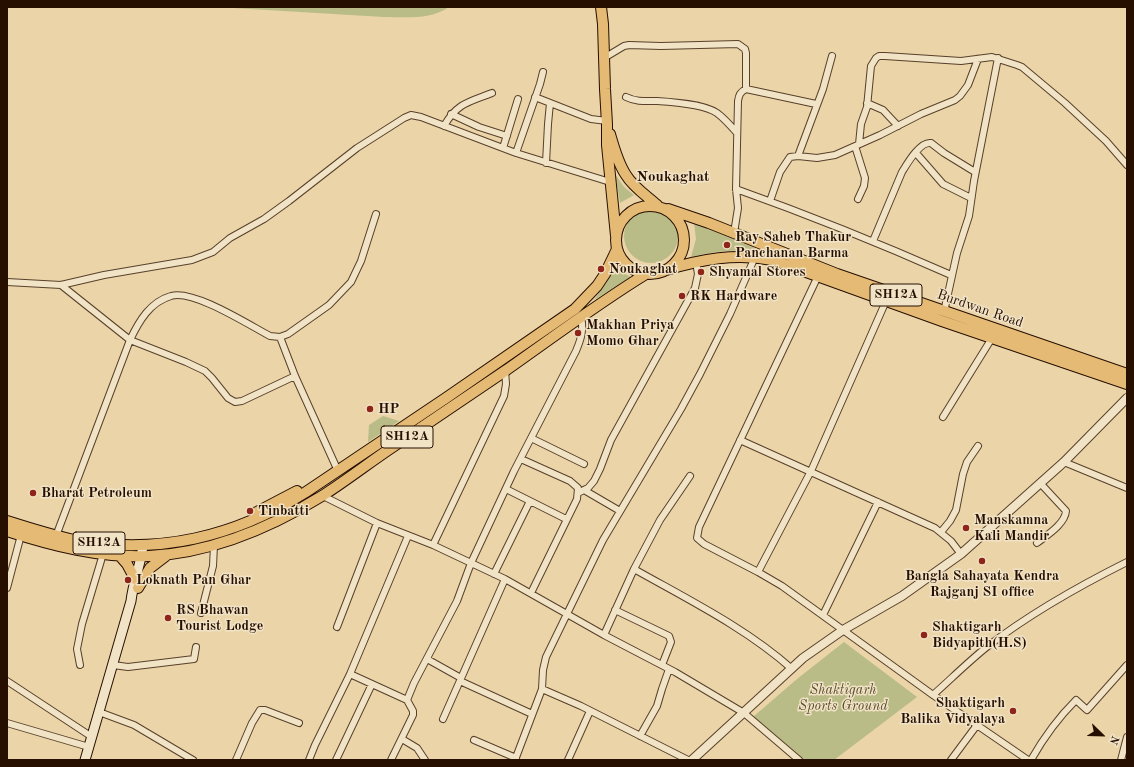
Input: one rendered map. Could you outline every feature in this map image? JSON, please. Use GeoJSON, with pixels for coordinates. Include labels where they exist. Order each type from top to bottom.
{"type":"FeatureCollection","features":[{"type":"Feature","properties":{"kind":"main road"},"geometry":{"type":"LineString","coordinates":[[601,7],[603,24],[607,145],[616,236]]}},
{"type":"Feature","properties":{"kind":"main road"},"geometry":{"type":"LineString","coordinates":[[607,122],[620,163],[626,176],[657,205]]}},
{"type":"Feature","properties":{"kind":"main road","name":"SH12A"},"geometry":{"type":"LineString","coordinates":[[666,270],[656,274],[646,274],[633,270],[623,261],[617,249],[616,236],[619,225],[625,216],[635,209],[646,205],[657,205],[668,209]]}},
{"type":"Feature","properties":{"kind":"main road"},"geometry":{"type":"LineString","coordinates":[[666,270],[676,263],[683,252],[685,240],[683,228],[677,217],[668,209]]}},
{"type":"Feature","properties":{"kind":"main road","name":"Burdwan Road"},"geometry":{"type":"LineString","coordinates":[[668,209],[734,233],[818,276],[1127,384]]}},
{"type":"Feature","properties":{"kind":"main road","name":"SH12A"},"geometry":{"type":"LineString","coordinates":[[7,521],[56,536],[90,542],[147,545],[194,539],[264,508],[306,485],[323,481],[575,308],[597,286],[605,274],[617,249]]}},
{"type":"Feature","properties":{"kind":"main road","name":"Burdwan Road"},"geometry":{"type":"LineString","coordinates":[[666,270],[696,262],[743,256],[795,263],[1127,374]]}},
{"type":"Feature","properties":{"kind":"main road","name":"SH12A"},"geometry":{"type":"LineString","coordinates":[[7,531],[68,548],[120,556],[146,556],[169,554],[214,545],[264,527],[323,496],[581,317],[646,274]]}},
{"type":"Feature","properties":{"kind":"main road"},"geometry":{"type":"LineString","coordinates":[[136,583],[146,556],[147,545]]}},
{"type":"Feature","properties":{"kind":"main road"},"geometry":{"type":"LineString","coordinates":[[85,760],[131,601],[133,587],[150,568],[169,554]]}},
{"type":"Feature","properties":{"kind":"main road"},"geometry":{"type":"LineString","coordinates":[[120,556],[127,564],[136,583]]}},
{"type":"Feature","properties":{"kind":"street"},"geometry":{"type":"LineString","coordinates":[[604,58],[624,46],[629,45],[738,44],[745,49],[746,53],[746,89]]}},
{"type":"Feature","properties":{"kind":"street"},"geometry":{"type":"LineString","coordinates":[[798,156],[823,88],[832,56]]}},
{"type":"Feature","properties":{"kind":"street"},"geometry":{"type":"LineString","coordinates":[[858,199],[864,186],[865,178],[857,145],[861,124],[866,111],[871,66],[879,56],[961,60],[992,57],[1022,67],[1065,103],[1106,141],[1127,165]]}},
{"type":"Feature","properties":{"kind":"street"},"geometry":{"type":"LineString","coordinates":[[944,312],[951,275],[968,220],[970,198],[998,58]]}},
{"type":"Feature","properties":{"kind":"street"},"geometry":{"type":"LineString","coordinates":[[770,201],[783,167],[790,157],[798,156],[824,158],[835,155],[921,114],[942,106],[960,96],[968,85],[978,59]]}},
{"type":"Feature","properties":{"kind":"street"},"geometry":{"type":"LineString","coordinates":[[516,153],[542,79],[543,72]]}},
{"type":"Feature","properties":{"kind":"street"},"geometry":{"type":"LineString","coordinates":[[734,233],[738,208],[736,189],[739,95],[746,89],[816,104]]}},
{"type":"Feature","properties":{"kind":"street"},"geometry":{"type":"LineString","coordinates":[[444,126],[452,114],[463,105],[492,93]]}},
{"type":"Feature","properties":{"kind":"street"},"geometry":{"type":"LineString","coordinates":[[535,97],[591,119],[607,122]]}},
{"type":"Feature","properties":{"kind":"street"},"geometry":{"type":"LineString","coordinates":[[626,97],[634,100],[657,101],[710,110],[721,116],[737,133]]}},
{"type":"Feature","properties":{"kind":"street"},"geometry":{"type":"LineString","coordinates":[[503,148],[518,99]]}},
{"type":"Feature","properties":{"kind":"street"},"geometry":{"type":"LineString","coordinates":[[546,163],[550,103]]}},
{"type":"Feature","properties":{"kind":"street"},"geometry":{"type":"LineString","coordinates":[[867,103],[883,110],[898,126]]}},
{"type":"Feature","properties":{"kind":"street"},"geometry":{"type":"LineString","coordinates":[[452,114],[479,127],[506,136]]}},
{"type":"Feature","properties":{"kind":"street"},"geometry":{"type":"LineString","coordinates":[[7,282],[61,285],[104,275],[192,260],[205,256],[213,252],[230,238],[255,224],[289,201],[357,148],[404,118],[412,115],[516,153],[610,182]]}},
{"type":"Feature","properties":{"kind":"street"},"geometry":{"type":"LineString","coordinates":[[873,242],[902,172],[923,144],[929,142],[975,172]]}},
{"type":"Feature","properties":{"kind":"street"},"geometry":{"type":"LineString","coordinates":[[916,153],[943,184],[970,198]]}},
{"type":"Feature","properties":{"kind":"street"},"geometry":{"type":"LineString","coordinates":[[736,189],[873,242],[951,275]]}},
{"type":"Feature","properties":{"kind":"street"},"geometry":{"type":"LineString","coordinates":[[56,536],[130,340],[138,323],[145,313],[156,304],[171,296],[182,295],[205,302],[270,336],[280,337],[288,334],[329,305],[351,282],[361,261],[376,214]]}},
{"type":"Feature","properties":{"kind":"street"},"geometry":{"type":"LineString","coordinates":[[474,740],[515,759],[542,689],[543,670],[546,657],[567,613],[603,540],[681,409],[733,308],[755,257]]}},
{"type":"Feature","properties":{"kind":"street"},"geometry":{"type":"LineString","coordinates":[[531,593],[566,519],[581,492],[588,488],[594,481],[604,461],[611,440],[694,288],[698,274],[696,262]]}},
{"type":"Feature","properties":{"kind":"street"},"geometry":{"type":"LineString","coordinates":[[818,276],[699,527],[698,538],[704,544],[782,586],[933,695],[1030,760],[1051,726],[1060,715],[1076,700],[1087,710],[1127,665]]}},
{"type":"Feature","properties":{"kind":"street"},"geometry":{"type":"LineString","coordinates":[[61,285],[130,340],[205,371],[228,398],[236,402],[242,401],[295,376]]}},
{"type":"Feature","properties":{"kind":"street"},"geometry":{"type":"LineString","coordinates":[[758,572],[811,471],[886,301]]}},
{"type":"Feature","properties":{"kind":"street"},"geometry":{"type":"LineString","coordinates":[[407,700],[408,695],[457,601],[471,563],[506,489],[576,351],[583,327],[581,317]]}},
{"type":"Feature","properties":{"kind":"street"},"geometry":{"type":"LineString","coordinates":[[280,337],[295,376],[338,471]]}},
{"type":"Feature","properties":{"kind":"street"},"geometry":{"type":"LineString","coordinates":[[943,417],[992,338]]}},
{"type":"Feature","properties":{"kind":"street"},"geometry":{"type":"LineString","coordinates":[[432,546],[504,396],[506,384],[505,370]]}},
{"type":"Feature","properties":{"kind":"street"},"geometry":{"type":"LineString","coordinates":[[692,760],[803,658],[843,630],[902,596],[961,554],[1041,484],[1127,398]]}},
{"type":"Feature","properties":{"kind":"street"},"geometry":{"type":"LineString","coordinates":[[531,438],[584,464]]}},
{"type":"Feature","properties":{"kind":"street"},"geometry":{"type":"LineString","coordinates":[[740,440],[811,471],[940,532],[952,541],[961,554]]}},
{"type":"Feature","properties":{"kind":"street"},"geometry":{"type":"LineString","coordinates":[[940,532],[950,521],[956,510],[963,474],[967,462],[978,446]]}},
{"type":"Feature","properties":{"kind":"street"},"geometry":{"type":"LineString","coordinates":[[521,459],[574,483],[581,492],[620,511]]}},
{"type":"Feature","properties":{"kind":"street"},"geometry":{"type":"LineString","coordinates":[[1064,462],[1127,488]]}},
{"type":"Feature","properties":{"kind":"street"},"geometry":{"type":"LineString","coordinates":[[604,635],[634,569],[660,520],[690,476]]}},
{"type":"Feature","properties":{"kind":"street"},"geometry":{"type":"LineString","coordinates":[[1037,543],[1063,520],[1066,510],[1041,484]]}},
{"type":"Feature","properties":{"kind":"street"},"geometry":{"type":"LineString","coordinates":[[506,489],[566,519]]}},
{"type":"Feature","properties":{"kind":"street"},"geometry":{"type":"LineString","coordinates":[[323,496],[377,523],[505,579],[604,635],[662,665],[744,713],[799,760]]}},
{"type":"Feature","properties":{"kind":"street"},"geometry":{"type":"LineString","coordinates":[[494,574],[530,501]]}},
{"type":"Feature","properties":{"kind":"street"},"geometry":{"type":"LineString","coordinates":[[823,615],[878,502]]}},
{"type":"Feature","properties":{"kind":"street"},"geometry":{"type":"LineString","coordinates":[[338,627],[377,523]]}},
{"type":"Feature","properties":{"kind":"street"},"geometry":{"type":"LineString","coordinates":[[7,588],[21,535]]}},
{"type":"Feature","properties":{"kind":"street"},"geometry":{"type":"LineString","coordinates":[[309,760],[315,744],[350,674],[408,536]]}},
{"type":"Feature","properties":{"kind":"street"},"geometry":{"type":"LineString","coordinates":[[201,613],[213,566],[214,545]]}},
{"type":"Feature","properties":{"kind":"street"},"geometry":{"type":"LineString","coordinates":[[80,665],[77,649],[82,624],[103,554]]}},
{"type":"Feature","properties":{"kind":"street"},"geometry":{"type":"LineString","coordinates":[[933,695],[988,646],[1021,623],[1058,599],[1127,562]]}},
{"type":"Feature","properties":{"kind":"street"},"geometry":{"type":"LineString","coordinates":[[634,569],[731,625],[775,654],[792,669]]}},
{"type":"Feature","properties":{"kind":"street"},"geometry":{"type":"LineString","coordinates":[[443,719],[505,579]]}},
{"type":"Feature","properties":{"kind":"street"},"geometry":{"type":"LineString","coordinates":[[615,610],[669,636],[671,642],[662,665]]}},
{"type":"Feature","properties":{"kind":"street"},"geometry":{"type":"LineString","coordinates":[[113,665],[128,667],[194,659],[196,646]]}},
{"type":"Feature","properties":{"kind":"street"},"geometry":{"type":"LineString","coordinates":[[427,659],[461,679],[532,714]]}},
{"type":"Feature","properties":{"kind":"street"},"geometry":{"type":"LineString","coordinates":[[640,736],[658,702],[669,669]]}},
{"type":"Feature","properties":{"kind":"street"},"geometry":{"type":"LineString","coordinates":[[350,674],[407,700],[413,711],[413,715],[391,760]]}},
{"type":"Feature","properties":{"kind":"street"},"geometry":{"type":"LineString","coordinates":[[7,682],[92,737]]}},
{"type":"Feature","properties":{"kind":"street"},"geometry":{"type":"LineString","coordinates":[[336,760],[372,684]]}},
{"type":"Feature","properties":{"kind":"street"},"geometry":{"type":"LineString","coordinates":[[542,689],[590,711],[688,760]]}},
{"type":"Feature","properties":{"kind":"street"},"geometry":{"type":"LineString","coordinates":[[236,760],[252,723],[260,710],[265,710],[299,723]]}},
{"type":"Feature","properties":{"kind":"street"},"geometry":{"type":"LineString","coordinates":[[568,760],[590,711]]}},
{"type":"Feature","properties":{"kind":"street"},"geometry":{"type":"LineString","coordinates":[[99,712],[134,725],[193,760]]}},
{"type":"Feature","properties":{"kind":"street"},"geometry":{"type":"LineString","coordinates":[[7,723],[89,747]]}},
{"type":"Feature","properties":{"kind":"street"},"geometry":{"type":"LineString","coordinates":[[951,760],[977,725]]}},
{"type":"Feature","properties":{"kind":"street"},"geometry":{"type":"LineString","coordinates":[[1120,760],[1127,737]]}},
{"type":"Feature","properties":{"kind":"street"},"geometry":{"type":"LineString","coordinates":[[402,739],[417,748],[425,760]]}},
{"type":"Feature","properties":{"kind":"green space"},"geometry":{"type":"Polygon","coordinates":[[[216,7],[449,7],[426,16],[384,17],[216,7]]]}},
{"type":"Feature","properties":{"kind":"green space"},"geometry":{"type":"Polygon","coordinates":[[[615,174],[624,187],[634,195],[620,203],[615,174]]]}},
{"type":"Feature","properties":{"kind":"green space"},"geometry":{"type":"Polygon","coordinates":[[[651,209],[661,211],[670,217],[676,226],[678,236],[676,246],[670,255],[661,261],[651,263],[641,261],[632,255],[626,246],[624,236],[626,226],[632,217],[641,211],[651,209]]]}},
{"type":"Feature","properties":{"kind":"green space"},"geometry":{"type":"Polygon","coordinates":[[[694,223],[762,251],[726,251],[691,257],[696,239],[694,223]]]}},
{"type":"Feature","properties":{"kind":"green space"},"geometry":{"type":"Polygon","coordinates":[[[616,266],[623,273],[631,277],[594,300],[607,282],[616,266]]]}},
{"type":"Feature","properties":{"kind":"green space"},"geometry":{"type":"Polygon","coordinates":[[[383,416],[399,421],[368,442],[369,425],[383,416]]]}},
{"type":"Feature","properties":{"kind":"green space","name":"Shaktigarh Sports Ground"},"geometry":{"type":"Polygon","coordinates":[[[844,642],[917,697],[834,760],[804,760],[753,717],[797,679],[844,642]]]}},
{"type":"Feature","properties":{"kind":"place","name":"Ray Saheb Thakur Panchanan Barma"},"geometry":{"type":"Point","coordinates":[727,245]}},
{"type":"Feature","properties":{"kind":"place","name":"Noukaghat"},"geometry":{"type":"Point","coordinates":[601,269]}},
{"type":"Feature","properties":{"kind":"place","name":"Shyamal Stores"},"geometry":{"type":"Point","coordinates":[701,272]}},
{"type":"Feature","properties":{"kind":"place","name":"RK Hardware"},"geometry":{"type":"Point","coordinates":[682,296]}},
{"type":"Feature","properties":{"kind":"place","name":"Makhan Priya Momo Ghar"},"geometry":{"type":"Point","coordinates":[578,333]}},
{"type":"Feature","properties":{"kind":"place","name":"HP"},"geometry":{"type":"Point","coordinates":[370,409]}},
{"type":"Feature","properties":{"kind":"place","name":"Bharat Petroleum"},"geometry":{"type":"Point","coordinates":[33,493]}},
{"type":"Feature","properties":{"kind":"place","name":"Tinbatti"},"geometry":{"type":"Point","coordinates":[250,511]}},
{"type":"Feature","properties":{"kind":"place","name":"Manskamna Kali Mandir"},"geometry":{"type":"Point","coordinates":[966,528]}},
{"type":"Feature","properties":{"kind":"place","name":"Bangla Sahayata Kendra Rajganj SI office"},"geometry":{"type":"Point","coordinates":[982,561]}},
{"type":"Feature","properties":{"kind":"place","name":"Loknath Pan Ghar"},"geometry":{"type":"Point","coordinates":[128,580]}},
{"type":"Feature","properties":{"kind":"place","name":"RS Bhawan Tourist Lodge"},"geometry":{"type":"Point","coordinates":[168,618]}},
{"type":"Feature","properties":{"kind":"place","name":"Shaktigarh Bidyapith(H.S)"},"geometry":{"type":"Point","coordinates":[924,635]}},
{"type":"Feature","properties":{"kind":"place","name":"Shaktigarh Balika Vidyalaya"},"geometry":{"type":"Point","coordinates":[1013,711]}},
{"type":"Feature","properties":{"kind":"district","name":"Noukaghat"},"geometry":{"type":"Point","coordinates":[673,177]}}]}
